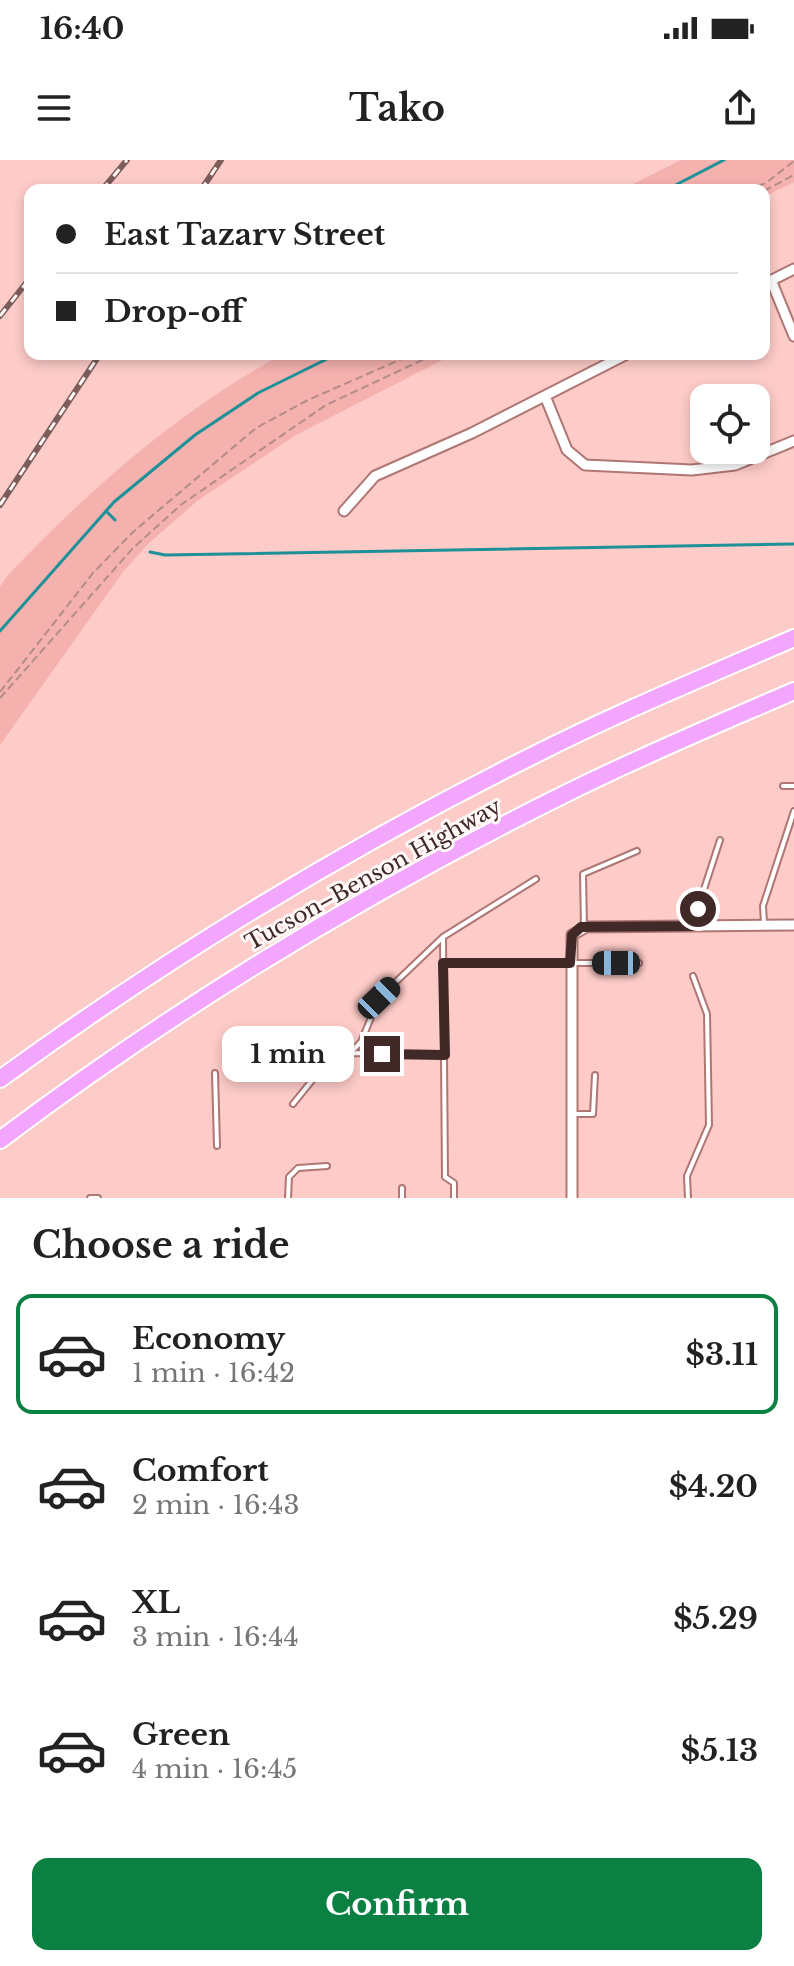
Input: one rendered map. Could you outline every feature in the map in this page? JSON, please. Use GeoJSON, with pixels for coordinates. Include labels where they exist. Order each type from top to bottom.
{"type":"FeatureCollection","features":[{"type":"Feature","properties":{"kind":"highway","name":"Tucson–Benson Highway"},"geometry":{"type":"LineString","coordinates":[[0,1079],[174,958],[377,837],[534,754],[794,638]]}},
{"type":"Feature","properties":{"kind":"highway","name":"Tucson–Benson Highway"},"geometry":{"type":"LineString","coordinates":[[0,1140],[206,996],[372,895],[569,792],[794,691]]}},
{"type":"Feature","properties":{"kind":"street"},"geometry":{"type":"LineString","coordinates":[[770,281],[794,269]]}},
{"type":"Feature","properties":{"kind":"street"},"geometry":{"type":"LineString","coordinates":[[770,288],[794,336]]}},
{"type":"Feature","properties":{"kind":"street"},"geometry":{"type":"LineString","coordinates":[[344,511],[375,476],[615,360]]}},
{"type":"Feature","properties":{"kind":"street"},"geometry":{"type":"LineString","coordinates":[[545,396],[567,450],[585,465],[692,470],[735,465],[794,441]]}},
{"type":"Feature","properties":{"kind":"street"},"geometry":{"type":"LineString","coordinates":[[572,1198],[572,935],[584,927],[794,925]]}},
{"type":"Feature","properties":{"kind":"lane"},"geometry":{"type":"LineString","coordinates":[[783,786],[794,786]]}},
{"type":"Feature","properties":{"kind":"lane"},"geometry":{"type":"LineString","coordinates":[[764,925],[763,906],[794,811]]}},
{"type":"Feature","properties":{"kind":"lane"},"geometry":{"type":"LineString","coordinates":[[693,926],[720,840]]}},
{"type":"Feature","properties":{"kind":"lane"},"geometry":{"type":"LineString","coordinates":[[584,927],[583,874],[637,851]]}},
{"type":"Feature","properties":{"kind":"lane"},"geometry":{"type":"LineString","coordinates":[[351,1053],[361,1042],[379,998],[443,937],[536,879]]}},
{"type":"Feature","properties":{"kind":"lane"},"geometry":{"type":"LineString","coordinates":[[443,937],[445,1177],[454,1183],[454,1198]]}},
{"type":"Feature","properties":{"kind":"lane"},"geometry":{"type":"LineString","coordinates":[[443,963],[639,963]]}},
{"type":"Feature","properties":{"kind":"lane"},"geometry":{"type":"LineString","coordinates":[[688,1198],[687,1176],[709,1125],[707,1014],[693,976]]}},
{"type":"Feature","properties":{"kind":"lane"},"geometry":{"type":"LineString","coordinates":[[293,1104],[331,1057],[351,1053],[445,1055]]}},
{"type":"Feature","properties":{"kind":"lane"},"geometry":{"type":"LineString","coordinates":[[215,1073],[217,1146]]}},
{"type":"Feature","properties":{"kind":"lane"},"geometry":{"type":"LineString","coordinates":[[571,1114],[593,1114],[595,1075]]}},
{"type":"Feature","properties":{"kind":"lane"},"geometry":{"type":"LineString","coordinates":[[288,1198],[289,1177],[298,1168],[327,1166]]}},
{"type":"Feature","properties":{"kind":"lane"},"geometry":{"type":"LineString","coordinates":[[402,1188],[402,1198]]}},
{"type":"Feature","properties":{"kind":"lane"},"geometry":{"type":"LineString","coordinates":[[90,1198],[98,1198]]}},
{"type":"Feature","properties":{"kind":"path"},"geometry":{"type":"LineString","coordinates":[[763,184],[794,161]]}},
{"type":"Feature","properties":{"kind":"path"},"geometry":{"type":"LineString","coordinates":[[770,188],[794,175]]}},
{"type":"Feature","properties":{"kind":"path"},"geometry":{"type":"LineString","coordinates":[[0,692],[93,573],[133,532],[256,428],[308,400],[399,360]]}},
{"type":"Feature","properties":{"kind":"path"},"geometry":{"type":"LineString","coordinates":[[0,698],[133,548],[182,504],[326,405],[422,360]]}},
{"type":"Feature","properties":{"kind":"shaded area"},"geometry":{"type":"Polygon","coordinates":[[[681,160],[794,160],[794,182],[770,194],[770,184],[633,184],[681,160]]]}},
{"type":"Feature","properties":{"kind":"shaded area"},"geometry":{"type":"Polygon","coordinates":[[[272,360],[442,360],[296,435],[197,501],[148,544],[123,572],[0,745],[0,587],[7,576],[70,513],[136,454],[244,376],[272,360]]]}},
{"type":"Feature","properties":{"kind":"waterway"},"geometry":{"type":"LineString","coordinates":[[678,184],[724,160]]}},
{"type":"Feature","properties":{"kind":"waterway"},"geometry":{"type":"LineString","coordinates":[[0,631],[114,502],[195,435],[258,393],[325,360]]}},
{"type":"Feature","properties":{"kind":"waterway"},"geometry":{"type":"LineString","coordinates":[[107,512],[115,520]]}},
{"type":"Feature","properties":{"kind":"waterway"},"geometry":{"type":"LineString","coordinates":[[150,552],[165,555],[794,544]]}},
{"type":"Feature","properties":{"kind":"railway"},"geometry":{"type":"LineString","coordinates":[[107,184],[127,160]]}},
{"type":"Feature","properties":{"kind":"railway"},"geometry":{"type":"LineString","coordinates":[[205,184],[221,160]]}},
{"type":"Feature","properties":{"kind":"railway"},"geometry":{"type":"LineString","coordinates":[[0,316],[24,286]]}},
{"type":"Feature","properties":{"kind":"railway"},"geometry":{"type":"LineString","coordinates":[[0,505],[96,360]]}},
{"type":"Feature","properties":{"kind":"route"},"geometry":{"type":"LineString","coordinates":[[382,1054],[445,1055],[443,963],[570,963],[572,935],[581,927],[693,926],[698,909]]}}]}
